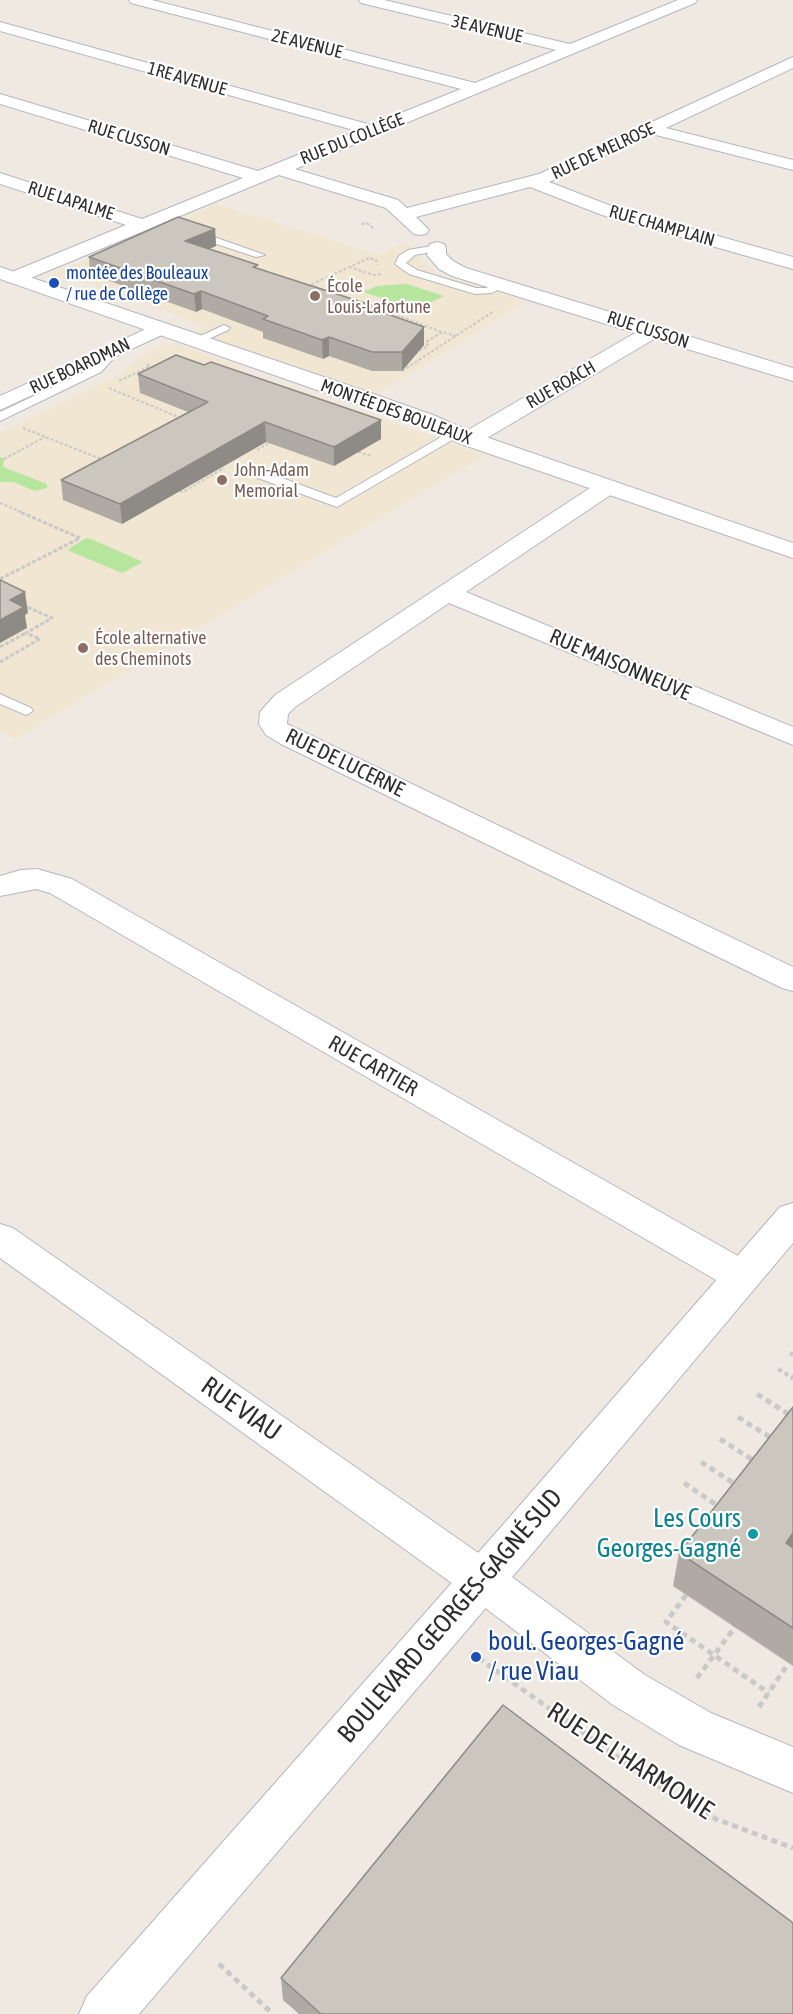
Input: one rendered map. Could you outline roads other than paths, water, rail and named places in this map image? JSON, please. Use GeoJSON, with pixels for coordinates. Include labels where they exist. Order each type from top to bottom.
{"type":"FeatureCollection","features":[{"type":"Feature","properties":{"kind":"street","name":"2E AVENUE"},"geometry":{"type":"LineString","coordinates":[[136,0],[477,88]]}},
{"type":"Feature","properties":{"kind":"street","name":"3E AVENUE"},"geometry":{"type":"LineString","coordinates":[[366,0],[572,49]]}},
{"type":"Feature","properties":{"kind":"street"},"geometry":{"type":"LineString","coordinates":[[654,2],[683,3]]}},
{"type":"Feature","properties":{"kind":"street","name":"RUE DU COLLÈGE"},"geometry":{"type":"LineString","coordinates":[[7,276],[148,223],[683,3]]}},
{"type":"Feature","properties":{"kind":"street","name":"1RE AVENUE"},"geometry":{"type":"LineString","coordinates":[[0,26],[374,131]]}},
{"type":"Feature","properties":{"kind":"street","name":"RUE DE MELROSE"},"geometry":{"type":"LineString","coordinates":[[405,214],[532,182],[652,129],[793,62]]}},
{"type":"Feature","properties":{"kind":"street","name":"RUE CUSSON"},"geometry":{"type":"LineString","coordinates":[[0,99],[259,177]]}},
{"type":"Feature","properties":{"kind":"street"},"geometry":{"type":"LineString","coordinates":[[652,129],[793,165]]}},
{"type":"Feature","properties":{"kind":"street","name":"RUE CUSSON"},"geometry":{"type":"LineString","coordinates":[[278,170],[386,202],[405,214],[438,248],[436,255],[451,268],[470,276],[504,284],[793,375]]}},
{"type":"Feature","properties":{"kind":"street","name":"RUE LAPALME"},"geometry":{"type":"LineString","coordinates":[[0,178],[148,223]]}},
{"type":"Feature","properties":{"kind":"street","name":"RUE CHAMPLAIN"},"geometry":{"type":"LineString","coordinates":[[532,182],[608,211],[793,263]]}},
{"type":"Feature","properties":{"kind":"street","name":"MONTÉE DES BOULEAUX"},"geometry":{"type":"LineString","coordinates":[[7,276],[396,410],[462,436],[793,551]]}},
{"type":"Feature","properties":{"kind":"street","name":"RUE BOARDMAN"},"geometry":{"type":"LineString","coordinates":[[0,404],[159,329]]}},
{"type":"Feature","properties":{"kind":"street","name":"RUE ROACH"},"geometry":{"type":"LineString","coordinates":[[462,436],[653,331]]}},
{"type":"Feature","properties":{"kind":"street","name":"RUE DE LUCERNE"},"geometry":{"type":"LineString","coordinates":[[607,487],[278,707],[273,717],[276,729],[793,980]]}},
{"type":"Feature","properties":{"kind":"street","name":"RUE MAISONNEUVE"},"geometry":{"type":"LineString","coordinates":[[447,593],[793,737]]}},
{"type":"Feature","properties":{"kind":"street","name":"RUE CARTIER"},"geometry":{"type":"LineString","coordinates":[[0,886],[21,880],[37,879],[61,886],[741,1276]]}},
{"type":"Feature","properties":{"kind":"street","name":"BOULEVARD GEORGES-GAGNÉ SUD"},"geometry":{"type":"LineString","coordinates":[[105,2014],[793,1217]]}},
{"type":"Feature","properties":{"kind":"street","name":"RUE VIAU"},"geometry":{"type":"LineString","coordinates":[[0,1238],[482,1580]]}},
{"type":"Feature","properties":{"kind":"street"},"geometry":{"type":"LineString","coordinates":[[482,1580],[629,1690],[659,1709],[730,1745],[793,1770]]}},
{"type":"Feature","properties":{"kind":"lane"},"geometry":{"type":"LineString","coordinates":[[148,223],[178,228],[261,255]]}},
{"type":"Feature","properties":{"kind":"lane"},"geometry":{"type":"LineString","coordinates":[[438,248],[412,252],[403,258],[400,264],[413,272],[475,291],[488,291],[504,284]]}},
{"type":"Feature","properties":{"kind":"lane"},"geometry":{"type":"LineString","coordinates":[[196,341],[224,328]]}},
{"type":"Feature","properties":{"kind":"lane"},"geometry":{"type":"LineString","coordinates":[[0,417],[97,370],[106,360],[101,356]]}},
{"type":"Feature","properties":{"kind":"lane"},"geometry":{"type":"LineString","coordinates":[[243,468],[337,503],[462,436]]}},
{"type":"Feature","properties":{"kind":"lane"},"geometry":{"type":"LineString","coordinates":[[0,698],[26,711]]}},
{"type":"Feature","properties":{"kind":"place","name":"montée des Bouleaux / rue de Collège"},"geometry":{"type":"Point","coordinates":[54,283]}},
{"type":"Feature","properties":{"kind":"place","name":"École Louis-Lafortune"},"geometry":{"type":"Point","coordinates":[315,296]}},
{"type":"Feature","properties":{"kind":"place","name":"John-Adam Memorial"},"geometry":{"type":"Point","coordinates":[222,480]}},
{"type":"Feature","properties":{"kind":"place","name":"École alternative des Cheminots"},"geometry":{"type":"Point","coordinates":[83,648]}},
{"type":"Feature","properties":{"kind":"place","name":"Les Cours Georges-Gagné"},"geometry":{"type":"Point","coordinates":[753,1534]}},
{"type":"Feature","properties":{"kind":"place","name":"boul. Georges-Gagné / rue Viau"},"geometry":{"type":"Point","coordinates":[476,1657]}}]}
